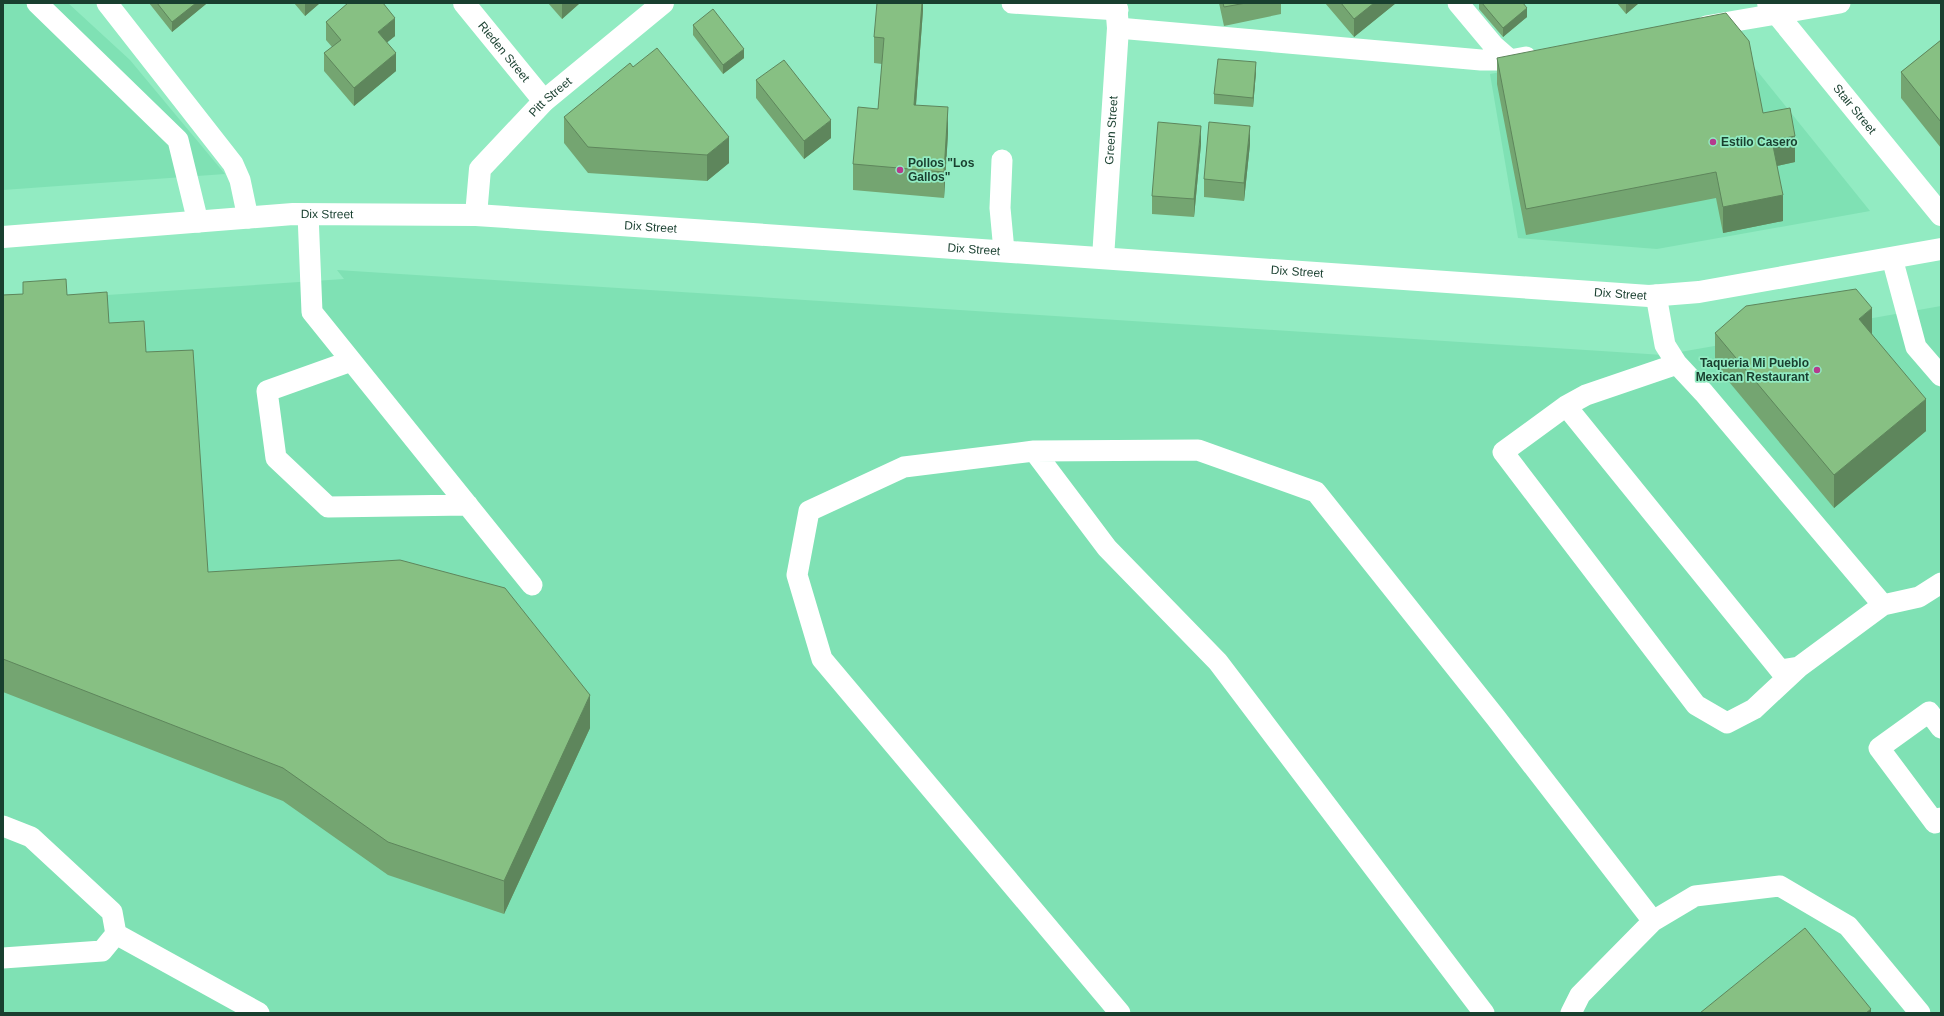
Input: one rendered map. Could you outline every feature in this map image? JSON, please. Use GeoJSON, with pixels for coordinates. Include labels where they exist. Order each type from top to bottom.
{"type":"FeatureCollection","features":[{"type":"Feature","properties":{"kind":"street","name":"Rieden Street"},"geometry":{"type":"LineString","coordinates":[[464,3],[544,101]]}},
{"type":"Feature","properties":{"kind":"street","name":"Pitt Street"},"geometry":{"type":"LineString","coordinates":[[476,215],[480,169],[544,101],[663,3]]}},
{"type":"Feature","properties":{"kind":"street","name":"Stair Street"},"geometry":{"type":"LineString","coordinates":[[1772,9],[1941,215]]}},
{"type":"Feature","properties":{"kind":"street","name":"Green Street"},"geometry":{"type":"LineString","coordinates":[[1104,258],[1117,13]]}},
{"type":"Feature","properties":{"kind":"street","name":"Dix Street"},"geometry":{"type":"LineString","coordinates":[[3,237],[308,214],[476,215],[1656,295],[1699,292],[1941,249]]}},
{"type":"Feature","properties":{"kind":"lane"},"geometry":{"type":"LineString","coordinates":[[37,3],[178,140],[198,222]]}},
{"type":"Feature","properties":{"kind":"lane"},"geometry":{"type":"LineString","coordinates":[[107,3],[233,164],[240,180],[248,218]]}},
{"type":"Feature","properties":{"kind":"lane"},"geometry":{"type":"LineString","coordinates":[[1012,3],[1117,13],[1481,60],[1510,60],[1549,53]]}},
{"type":"Feature","properties":{"kind":"lane"},"geometry":{"type":"LineString","coordinates":[[1458,3],[1494,46],[1510,60]]}},
{"type":"Feature","properties":{"kind":"lane"},"geometry":{"type":"LineString","coordinates":[[1688,30],[1772,9],[1840,3]]}},
{"type":"Feature","properties":{"kind":"lane"},"geometry":{"type":"LineString","coordinates":[[1002,160],[1000,208],[1004,251]]}},
{"type":"Feature","properties":{"kind":"lane"},"geometry":{"type":"LineString","coordinates":[[308,214],[312,312],[532,584]]}},
{"type":"Feature","properties":{"kind":"lane"},"geometry":{"type":"LineString","coordinates":[[1892,258],[1916,346],[1941,376]]}},
{"type":"Feature","properties":{"kind":"lane"},"geometry":{"type":"LineString","coordinates":[[1656,295],[1665,345],[1677,364],[1704,393],[1883,605]]}},
{"type":"Feature","properties":{"kind":"lane"},"geometry":{"type":"LineString","coordinates":[[351,361],[268,391],[276,458],[328,507],[468,505]]}},
{"type":"Feature","properties":{"kind":"lane"},"geometry":{"type":"LineString","coordinates":[[1677,364],[1586,395],[1566,406],[1503,452],[1696,705],[1727,723],[1754,709],[1799,667],[1883,605],[1919,597],[1941,583]]}},
{"type":"Feature","properties":{"kind":"lane"},"geometry":{"type":"LineString","coordinates":[[1566,406],[1780,670],[1799,667]]}},
{"type":"Feature","properties":{"kind":"lane"},"geometry":{"type":"LineString","coordinates":[[1120,1013],[822,659],[798,575],[809,511],[904,467],[1034,451],[1198,450],[1316,492],[1491,712],[1653,921]]}},
{"type":"Feature","properties":{"kind":"lane"},"geometry":{"type":"LineString","coordinates":[[1034,451],[1107,548],[1218,662],[1484,1013]]}},
{"type":"Feature","properties":{"kind":"lane"},"geometry":{"type":"LineString","coordinates":[[1941,728],[1929,712],[1878,748],[1935,823],[1941,818]]}},
{"type":"Feature","properties":{"kind":"lane"},"geometry":{"type":"LineString","coordinates":[[3,826],[31,837],[112,912],[116,934],[102,951],[3,958]]}},
{"type":"Feature","properties":{"kind":"lane"},"geometry":{"type":"LineString","coordinates":[[1571,1013],[1580,995],[1653,921],[1695,896],[1780,886],[1848,926],[1920,1013]]}},
{"type":"Feature","properties":{"kind":"lane"},"geometry":{"type":"LineString","coordinates":[[116,934],[259,1013]]}},
{"type":"Feature","properties":{"kind":"shaded area"},"geometry":{"type":"Polygon","coordinates":[[[3,3],[68,3],[130,60],[225,174],[3,190],[3,3]]]}},
{"type":"Feature","properties":{"kind":"shaded area"},"geometry":{"type":"Polygon","coordinates":[[[1725,31],[1870,211],[1657,249],[1518,238],[1490,74],[1725,31]]]}},
{"type":"Feature","properties":{"kind":"shaded area"},"geometry":{"type":"Polygon","coordinates":[[[337,270],[1663,355],[1941,306],[1941,1013],[3,1013],[3,302],[344,279],[337,270]]]}},
{"type":"Feature","properties":{"kind":"building"},"geometry":{"type":"Polygon","coordinates":[[[157,3],[196,3],[172,22],[157,3]]]}},
{"type":"Feature","properties":{"kind":"building"},"geometry":{"type":"Polygon","coordinates":[[[348,3],[383,3],[395,18],[378,32],[396,53],[354,88],[324,53],[341,40],[326,22],[348,3]]]}},
{"type":"Feature","properties":{"kind":"building"},"geometry":{"type":"Polygon","coordinates":[[[877,3],[922,3],[914,105],[948,107],[944,172],[853,164],[858,107],[878,109],[884,38],[874,37],[877,3]]]}},
{"type":"Feature","properties":{"kind":"building"},"geometry":{"type":"Polygon","coordinates":[[[1223,3],[1246,3],[1224,7],[1223,3]]]}},
{"type":"Feature","properties":{"kind":"building"},"geometry":{"type":"Polygon","coordinates":[[[1341,3],[1374,3],[1354,19],[1341,3]]]}},
{"type":"Feature","properties":{"kind":"building"},"geometry":{"type":"Polygon","coordinates":[[[1482,3],[1523,3],[1527,8],[1503,28],[1482,3]]]}},
{"type":"Feature","properties":{"kind":"building"},"geometry":{"type":"Polygon","coordinates":[[[713,9],[744,49],[723,65],[693,25],[713,9]]]}},
{"type":"Feature","properties":{"kind":"building"},"geometry":{"type":"Polygon","coordinates":[[[1726,13],[1749,41],[1763,113],[1790,108],[1795,136],[1772,141],[1783,195],[1723,207],[1716,172],[1526,209],[1497,58],[1726,13]]]}},
{"type":"Feature","properties":{"kind":"building"},"geometry":{"type":"Polygon","coordinates":[[[1941,40],[1941,122],[1901,72],[1941,40]]]}},
{"type":"Feature","properties":{"kind":"building"},"geometry":{"type":"Polygon","coordinates":[[[657,48],[729,137],[707,155],[588,147],[564,117],[630,63],[633,67],[657,48]]]}},
{"type":"Feature","properties":{"kind":"building"},"geometry":{"type":"Polygon","coordinates":[[[1218,59],[1256,62],[1253,98],[1214,94],[1218,59]]]}},
{"type":"Feature","properties":{"kind":"building"},"geometry":{"type":"Polygon","coordinates":[[[784,60],[831,120],[804,141],[756,80],[784,60]]]}},
{"type":"Feature","properties":{"kind":"building"},"geometry":{"type":"Polygon","coordinates":[[[1158,122],[1201,126],[1194,199],[1152,196],[1158,122]]]}},
{"type":"Feature","properties":{"kind":"building"},"geometry":{"type":"Polygon","coordinates":[[[1209,122],[1250,126],[1244,183],[1204,179],[1209,122]]]}},
{"type":"Feature","properties":{"kind":"building"},"geometry":{"type":"Polygon","coordinates":[[[66,279],[67,295],[107,292],[109,323],[144,321],[146,352],[193,350],[208,572],[400,560],[505,588],[590,695],[504,881],[388,842],[283,768],[3,659],[3,295],[23,294],[23,282],[66,279]]]}},
{"type":"Feature","properties":{"kind":"building"},"geometry":{"type":"Polygon","coordinates":[[[1856,289],[1872,308],[1859,319],[1926,399],[1834,475],[1715,333],[1746,306],[1856,289]]]}},
{"type":"Feature","properties":{"kind":"building"},"geometry":{"type":"Polygon","coordinates":[[[1805,928],[1871,1009],[1866,1013],[1700,1013],[1805,928]]]}},
{"type":"Feature","properties":{"kind":"place","name":"Estilo Casero"},"geometry":{"type":"Point","coordinates":[1713,142]}},
{"type":"Feature","properties":{"kind":"place","name":"Pollos \"Los Gallos\""},"geometry":{"type":"Point","coordinates":[900,170]}},
{"type":"Feature","properties":{"kind":"place","name":"Taqueria Mi Pueblo Mexican Restaurant"},"geometry":{"type":"Point","coordinates":[1817,370]}}]}
